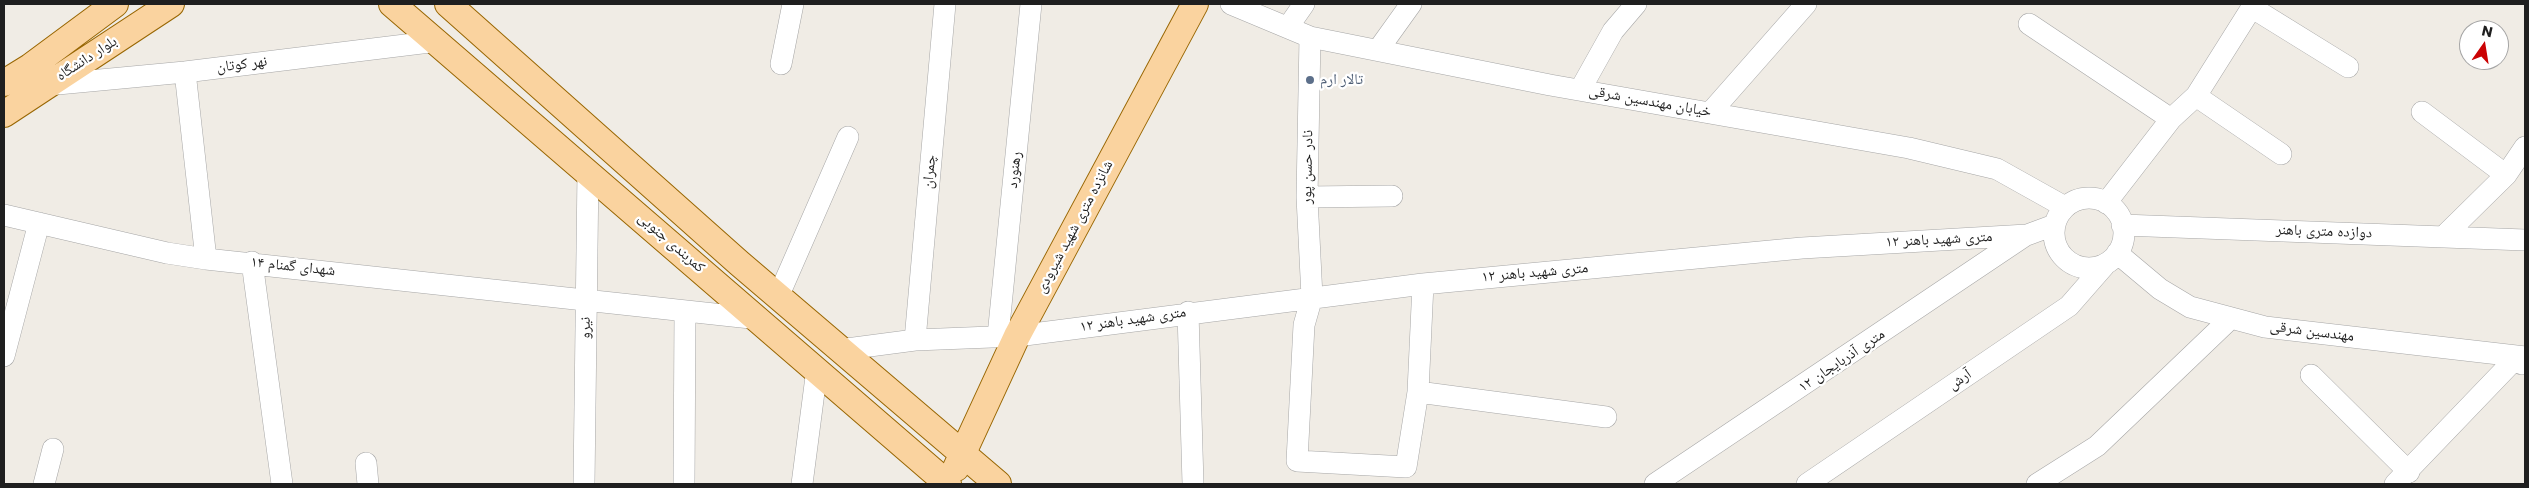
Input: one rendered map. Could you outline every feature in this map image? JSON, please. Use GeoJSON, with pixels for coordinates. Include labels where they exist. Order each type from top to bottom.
{"type":"FeatureCollection","features":[{"type":"Feature","properties":{"kind":"main road","name":"بلوار دانشگاه"},"geometry":{"type":"LineString","coordinates":[[4,114],[38,76],[115,4]]}},
{"type":"Feature","properties":{"kind":"main road","name":"بلوار دانشگاه"},"geometry":{"type":"LineString","coordinates":[[4,84],[38,76],[172,4]]}},
{"type":"Feature","properties":{"kind":"main road","name":"کمربندی جنوبی"},"geometry":{"type":"LineString","coordinates":[[392,4],[438,41],[948,484]]}},
{"type":"Feature","properties":{"kind":"main road","name":"کمربندی جنوبی"},"geometry":{"type":"LineString","coordinates":[[450,4],[778,297],[998,484]]}},
{"type":"Feature","properties":{"kind":"main road","name":"شانزده متری شهید شیرودی"},"geometry":{"type":"LineString","coordinates":[[948,484],[964,455],[1008,336],[1195,4]]}},
{"type":"Feature","properties":{"kind":"main road"},"geometry":{"type":"LineString","coordinates":[[458,59],[484,34]]}},
{"type":"Feature","properties":{"kind":"street"},"geometry":{"type":"LineString","coordinates":[[781,64],[793,4]]}},
{"type":"Feature","properties":{"kind":"street","name":"چمران"},"geometry":{"type":"LineString","coordinates":[[915,340],[945,4]]}},
{"type":"Feature","properties":{"kind":"street","name":"رهنورد"},"geometry":{"type":"LineString","coordinates":[[1008,336],[1031,4]]}},
{"type":"Feature","properties":{"kind":"street","name":"خیابان مهندسین شرقی"},"geometry":{"type":"LineString","coordinates":[[1231,4],[1310,37],[1580,90],[1909,148],[1997,169],[2065,207]]}},
{"type":"Feature","properties":{"kind":"street"},"geometry":{"type":"LineString","coordinates":[[1288,27],[1304,4]]}},
{"type":"Feature","properties":{"kind":"street"},"geometry":{"type":"LineString","coordinates":[[1378,50],[1412,4]]}},
{"type":"Feature","properties":{"kind":"street"},"geometry":{"type":"LineString","coordinates":[[1580,90],[1613,31],[1636,4]]}},
{"type":"Feature","properties":{"kind":"street"},"geometry":{"type":"LineString","coordinates":[[1710,113],[1806,4]]}},
{"type":"Feature","properties":{"kind":"street"},"geometry":{"type":"LineString","coordinates":[[2106,203],[2171,119],[2196,96],[2252,5],[2348,67]]}},
{"type":"Feature","properties":{"kind":"street"},"geometry":{"type":"LineString","coordinates":[[2029,24],[2171,119]]}},
{"type":"Feature","properties":{"kind":"street","name":"نادر حسن پور"},"geometry":{"type":"LineString","coordinates":[[1310,37],[1307,197],[1312,297],[1304,325],[1297,461],[1406,467],[1418,392]]}},
{"type":"Feature","properties":{"kind":"street","name":"نهر کوتان"},"geometry":{"type":"LineString","coordinates":[[4,66],[38,76],[185,72],[438,41]]}},
{"type":"Feature","properties":{"kind":"street"},"geometry":{"type":"LineString","coordinates":[[185,72],[206,259]]}},
{"type":"Feature","properties":{"kind":"street"},"geometry":{"type":"LineString","coordinates":[[2196,96],[2281,154]]}},
{"type":"Feature","properties":{"kind":"street"},"geometry":{"type":"LineString","coordinates":[[2422,112],[2506,175]]}},
{"type":"Feature","properties":{"kind":"street"},"geometry":{"type":"LineString","coordinates":[[778,297],[848,137]]}},
{"type":"Feature","properties":{"kind":"street"},"geometry":{"type":"LineString","coordinates":[[2444,236],[2506,175],[2525,147]]}},
{"type":"Feature","properties":{"kind":"street","name":"نیرو"},"geometry":{"type":"LineString","coordinates":[[584,484],[588,171]]}},
{"type":"Feature","properties":{"kind":"street"},"geometry":{"type":"LineString","coordinates":[[1307,197],[1392,196]]}},
{"type":"Feature","properties":{"kind":"street"},"geometry":{"type":"LineString","coordinates":[[2085,198],[2106,203],[2115,210],[2122,225],[2122,242],[2110,260],[2086,268],[2074,265],[2064,258],[2057,249],[2054,225],[2065,207],[2085,198]]}},
{"type":"Feature","properties":{"kind":"street","name":"۱۴ شهدای گمنام"},"geometry":{"type":"LineString","coordinates":[[4,215],[167,253],[206,259],[252,262],[760,319]]}},
{"type":"Feature","properties":{"kind":"street"},"geometry":{"type":"LineString","coordinates":[[4,356],[39,223]]}},
{"type":"Feature","properties":{"kind":"street","name":"۱۲ متری شهید باهنر"},"geometry":{"type":"LineString","coordinates":[[839,350],[915,340],[1008,336],[1423,284],[1802,248],[2027,235],[2054,225]]}},
{"type":"Feature","properties":{"kind":"street","name":"دوازده متری باهنر"},"geometry":{"type":"LineString","coordinates":[[2122,225],[2525,240]]}},
{"type":"Feature","properties":{"kind":"street","name":"۱۲ متری آذربایجان"},"geometry":{"type":"LineString","coordinates":[[1655,484],[2027,235]]}},
{"type":"Feature","properties":{"kind":"street","name":"مهندسین شرقی"},"geometry":{"type":"LineString","coordinates":[[2110,260],[2190,307],[2265,327],[2522,361]]}},
{"type":"Feature","properties":{"kind":"street","name":"آرش"},"geometry":{"type":"LineString","coordinates":[[1807,484],[2069,306],[2110,260]]}},
{"type":"Feature","properties":{"kind":"street"},"geometry":{"type":"LineString","coordinates":[[252,262],[282,484]]}},
{"type":"Feature","properties":{"kind":"street"},"geometry":{"type":"LineString","coordinates":[[1423,284],[1418,392],[1606,417]]}},
{"type":"Feature","properties":{"kind":"street"},"geometry":{"type":"LineString","coordinates":[[684,484],[685,311]]}},
{"type":"Feature","properties":{"kind":"street"},"geometry":{"type":"LineString","coordinates":[[1188,312],[1193,484]]}},
{"type":"Feature","properties":{"kind":"street"},"geometry":{"type":"LineString","coordinates":[[2037,484],[2097,446],[2231,318]]}},
{"type":"Feature","properties":{"kind":"street"},"geometry":{"type":"LineString","coordinates":[[2311,375],[2402,478],[2522,361]]}},
{"type":"Feature","properties":{"kind":"street"},"geometry":{"type":"LineString","coordinates":[[802,484],[817,369]]}},
{"type":"Feature","properties":{"kind":"street"},"geometry":{"type":"LineString","coordinates":[[44,484],[53,449]]}},
{"type":"Feature","properties":{"kind":"street"},"geometry":{"type":"LineString","coordinates":[[366,463],[368,484]]}},
{"type":"Feature","properties":{"kind":"place","name":"تالار ارم"},"geometry":{"type":"Point","coordinates":[1310,80]}}]}
